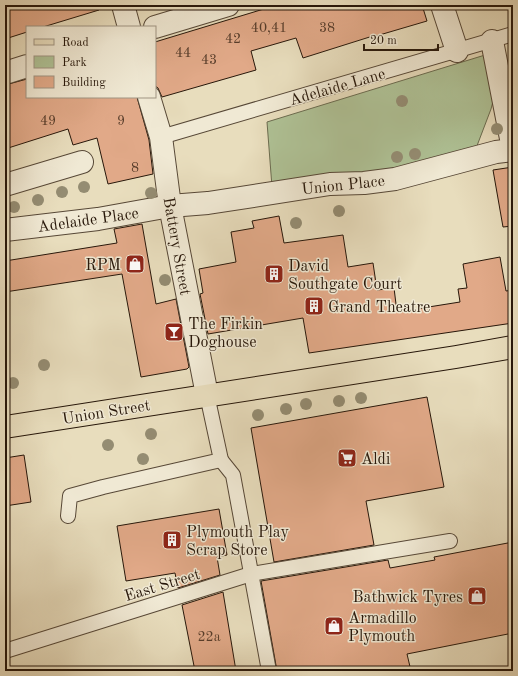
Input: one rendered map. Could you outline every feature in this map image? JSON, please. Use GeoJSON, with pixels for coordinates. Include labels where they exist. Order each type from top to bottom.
{"type":"FeatureCollection","features":[{"type":"Feature","properties":{"kind":"main road","name":"Union Street"},"geometry":{"type":"LineString","coordinates":[[5,427],[513,347]]}},
{"type":"Feature","properties":{"kind":"street"},"geometry":{"type":"LineString","coordinates":[[123,5],[129,26]]}},
{"type":"Feature","properties":{"kind":"street"},"geometry":{"type":"LineString","coordinates":[[156,26],[228,5]]}},
{"type":"Feature","properties":{"kind":"street"},"geometry":{"type":"LineString","coordinates":[[442,5],[457,51]]}},
{"type":"Feature","properties":{"kind":"street"},"geometry":{"type":"LineString","coordinates":[[492,41],[513,150]]}},
{"type":"Feature","properties":{"kind":"street"},"geometry":{"type":"LineString","coordinates":[[5,73],[26,66]]}},
{"type":"Feature","properties":{"kind":"street","name":"Battery Street"},"geometry":{"type":"LineString","coordinates":[[149,98],[161,137],[170,206],[207,395]]}},
{"type":"Feature","properties":{"kind":"street","name":"Union Place"},"geometry":{"type":"LineString","coordinates":[[170,206],[208,202],[330,184],[364,183],[395,179],[496,152],[513,150]]}},
{"type":"Feature","properties":{"kind":"street"},"geometry":{"type":"LineString","coordinates":[[5,186],[82,162]]}},
{"type":"Feature","properties":{"kind":"street","name":"Adelaide Place"},"geometry":{"type":"LineString","coordinates":[[5,230],[98,219],[170,206]]}},
{"type":"Feature","properties":{"kind":"lane","name":"Adelaide Lane"},"geometry":{"type":"LineString","coordinates":[[161,137],[513,34]]}},
{"type":"Feature","properties":{"kind":"lane"},"geometry":{"type":"LineString","coordinates":[[207,395],[221,460],[233,475],[269,671]]}},
{"type":"Feature","properties":{"kind":"lane"},"geometry":{"type":"LineString","coordinates":[[68,516],[70,496],[221,460]]}},
{"type":"Feature","properties":{"kind":"lane","name":"East Street"},"geometry":{"type":"LineString","coordinates":[[5,651],[251,574],[450,541]]}},
{"type":"Feature","properties":{"kind":"green space"},"geometry":{"type":"Polygon","coordinates":[[[485,55],[496,90],[491,109],[475,151],[410,170],[272,187],[267,122],[485,55]]]}},
{"type":"Feature","properties":{"kind":"building"},"geometry":{"type":"Polygon","coordinates":[[[5,5],[98,5],[99,10],[46,26],[26,26],[26,32],[5,39],[5,5]]]}},
{"type":"Feature","properties":{"kind":"building"},"geometry":{"type":"Polygon","coordinates":[[[277,5],[422,5],[427,21],[303,58],[296,38],[251,51],[256,70],[162,97],[156,87],[156,42],[277,5]]]}},
{"type":"Feature","properties":{"kind":"building"},"geometry":{"type":"Polygon","coordinates":[[[26,79],[26,98],[137,98],[149,140],[153,174],[108,184],[97,138],[73,145],[68,129],[5,149],[5,85],[26,79]]]}},
{"type":"Feature","properties":{"kind":"building"},"geometry":{"type":"Polygon","coordinates":[[[513,167],[513,226],[503,227],[493,170],[513,167]]]}},
{"type":"Feature","properties":{"kind":"building"},"geometry":{"type":"Polygon","coordinates":[[[279,216],[284,243],[343,235],[348,267],[373,263],[377,290],[394,288],[397,312],[460,302],[458,289],[467,288],[463,264],[500,257],[506,291],[513,290],[513,323],[309,353],[303,318],[208,334],[200,294],[203,293],[199,269],[236,262],[231,232],[254,228],[252,221],[279,216]]]}},
{"type":"Feature","properties":{"kind":"building"},"geometry":{"type":"Polygon","coordinates":[[[142,224],[156,304],[176,299],[189,367],[187,369],[141,377],[122,274],[5,292],[5,261],[117,243],[114,229],[142,224]]]}},
{"type":"Feature","properties":{"kind":"building","name":"Aldi"},"geometry":{"type":"Polygon","coordinates":[[[427,397],[444,487],[366,501],[374,545],[274,562],[251,428],[427,397]]]}},
{"type":"Feature","properties":{"kind":"building"},"geometry":{"type":"Polygon","coordinates":[[[24,455],[31,502],[5,506],[5,458],[24,455]]]}},
{"type":"Feature","properties":{"kind":"building","name":"Plymouth Play Scrap Store"},"geometry":{"type":"Polygon","coordinates":[[[219,509],[227,555],[217,557],[220,575],[178,588],[175,573],[126,581],[117,526],[219,509]]]}},
{"type":"Feature","properties":{"kind":"building"},"geometry":{"type":"Polygon","coordinates":[[[513,542],[513,633],[407,654],[411,671],[277,671],[261,581],[388,560],[390,568],[435,560],[434,557],[513,542]]]}},
{"type":"Feature","properties":{"kind":"building"},"geometry":{"type":"Polygon","coordinates":[[[223,592],[236,671],[195,671],[182,605],[223,592]]]}},
{"type":"Feature","properties":{"kind":"place","name":"RPM"},"geometry":{"type":"Point","coordinates":[135,264]}},
{"type":"Feature","properties":{"kind":"place","name":"David Southgate Court"},"geometry":{"type":"Point","coordinates":[274,274]}},
{"type":"Feature","properties":{"kind":"place","name":"Grand Theatre"},"geometry":{"type":"Point","coordinates":[314,306]}},
{"type":"Feature","properties":{"kind":"place","name":"The Firkin Doghouse"},"geometry":{"type":"Point","coordinates":[174,332]}},
{"type":"Feature","properties":{"kind":"place","name":"Aldi"},"geometry":{"type":"Point","coordinates":[347,458]}},
{"type":"Feature","properties":{"kind":"place","name":"Plymouth Play Scrap Store"},"geometry":{"type":"Point","coordinates":[172,540]}},
{"type":"Feature","properties":{"kind":"place","name":"Bathwick Tyres"},"geometry":{"type":"Point","coordinates":[477,596]}},
{"type":"Feature","properties":{"kind":"place","name":"Armadillo Plymouth"},"geometry":{"type":"Point","coordinates":[334,626]}}]}
